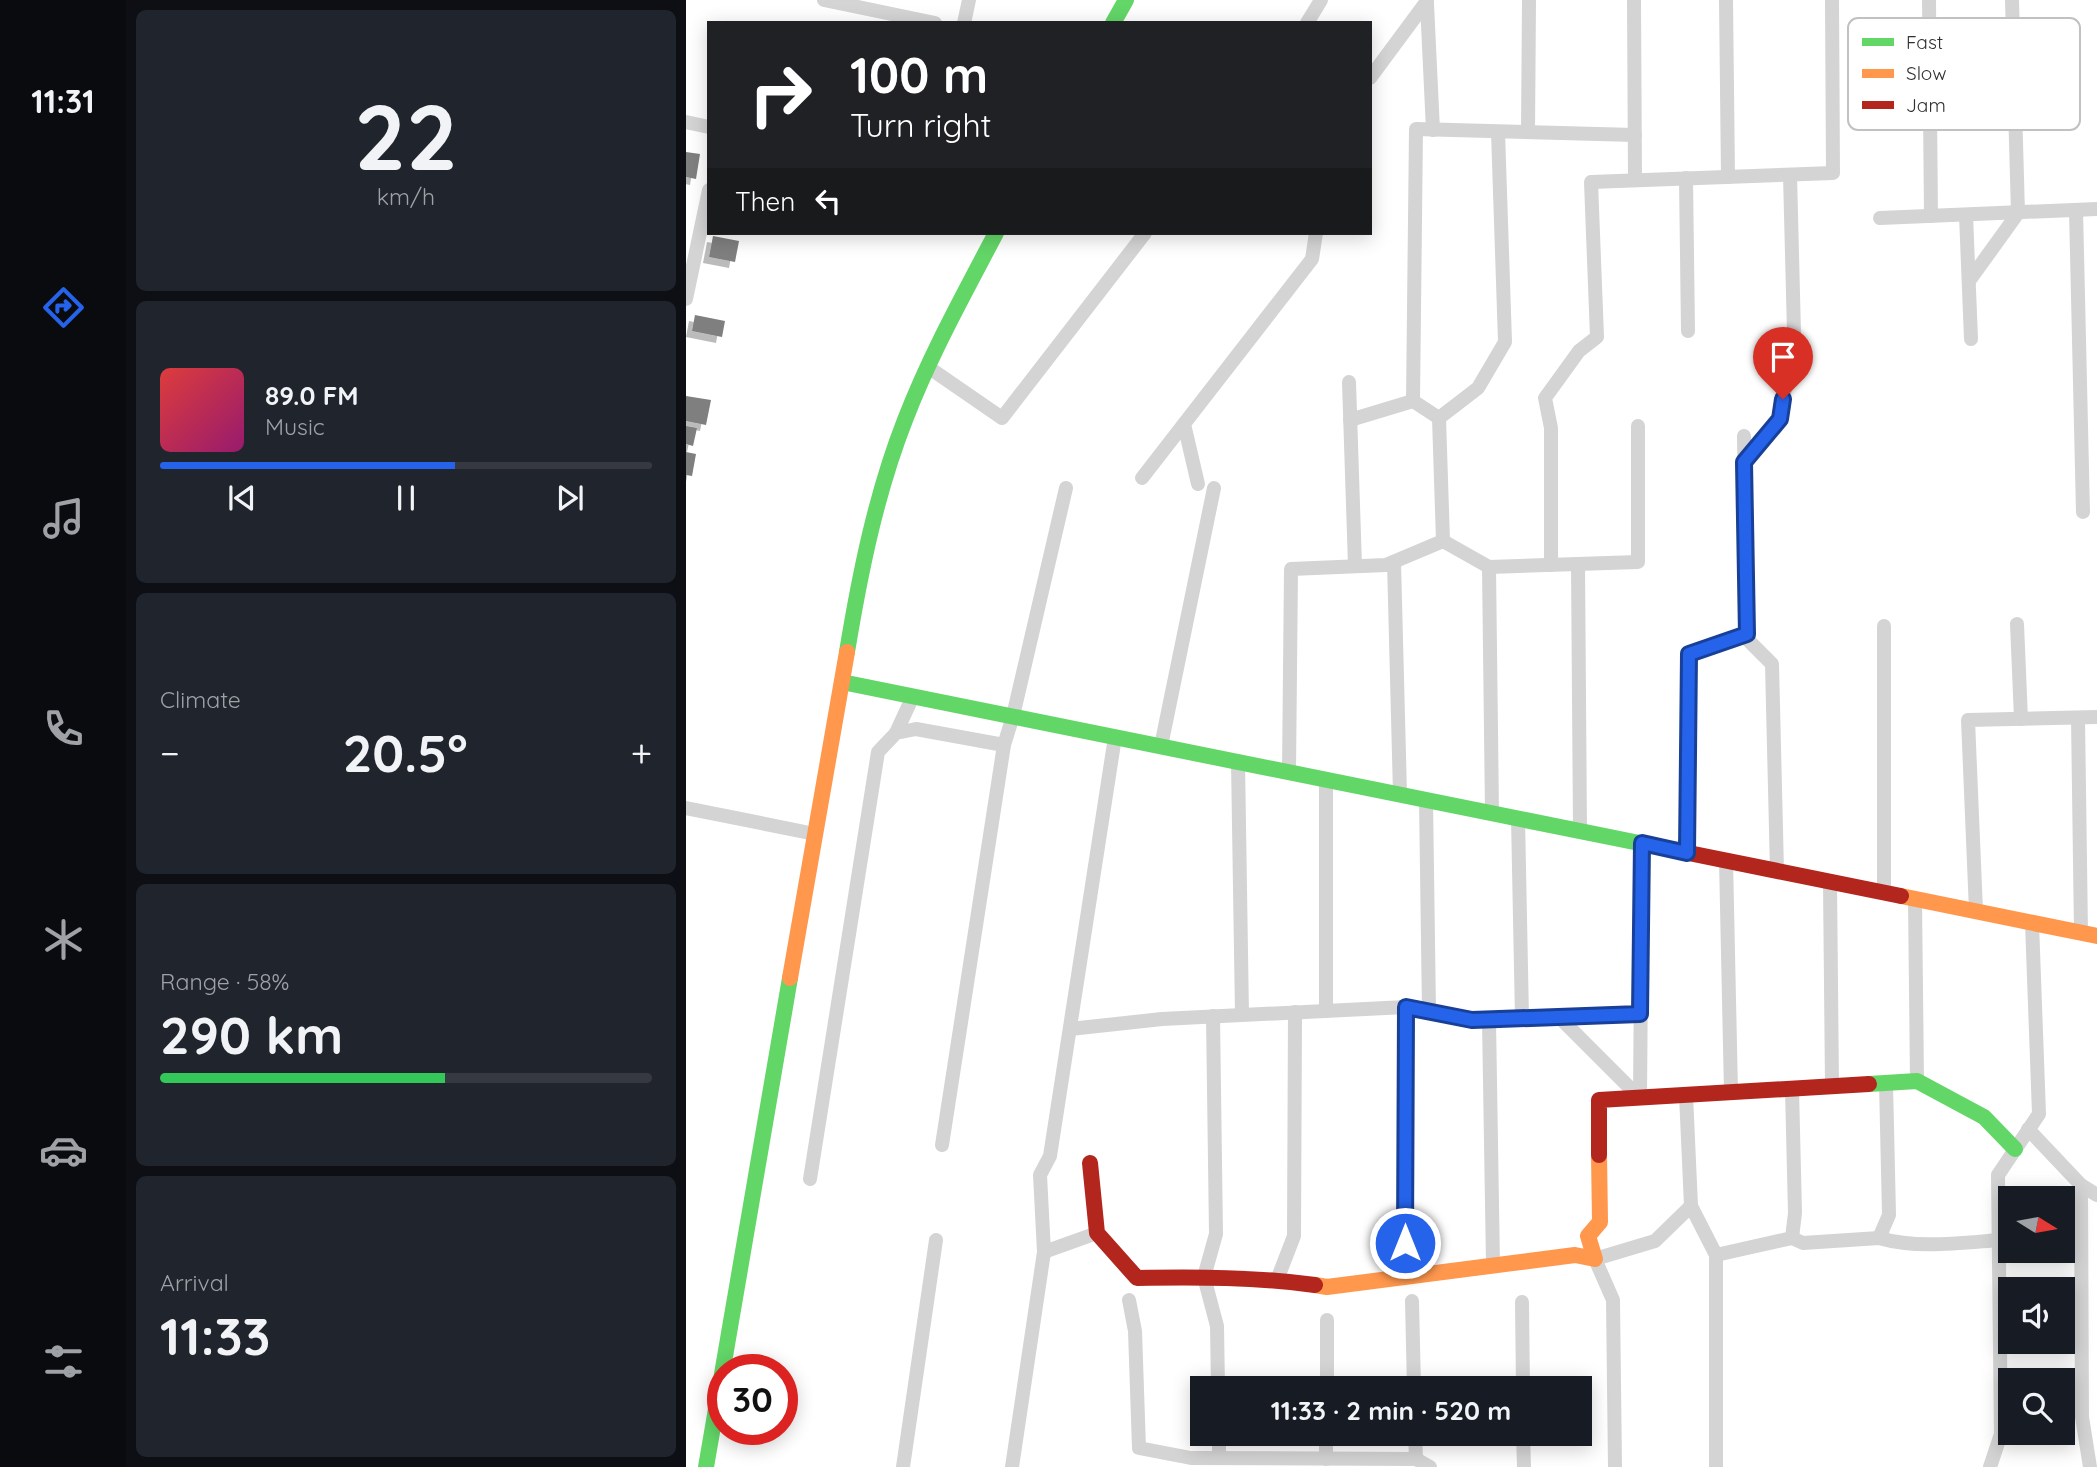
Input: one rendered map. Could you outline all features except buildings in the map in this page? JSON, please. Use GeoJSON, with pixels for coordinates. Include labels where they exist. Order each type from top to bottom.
{"type":"FeatureCollection","features":[{"type":"Feature","properties":{"kind":"street"},"geometry":{"type":"LineString","coordinates":[[824,0],[851,3],[927,21]]}},
{"type":"Feature","properties":{"kind":"street"},"geometry":{"type":"LineString","coordinates":[[964,21],[969,0]]}},
{"type":"Feature","properties":{"kind":"street"},"geometry":{"type":"LineString","coordinates":[[1113,21],[1125,0]]}},
{"type":"Feature","properties":{"kind":"street"},"geometry":{"type":"LineString","coordinates":[[1308,21],[1321,0]]}},
{"type":"Feature","properties":{"kind":"street"},"geometry":{"type":"LineString","coordinates":[[1528,132],[1529,0]]}},
{"type":"Feature","properties":{"kind":"street"},"geometry":{"type":"LineString","coordinates":[[1633,0],[1635,180]]}},
{"type":"Feature","properties":{"kind":"street"},"geometry":{"type":"LineString","coordinates":[[1726,0],[1728,177]]}},
{"type":"Feature","properties":{"kind":"street"},"geometry":{"type":"LineString","coordinates":[[1551,565],[1550,428],[1545,398],[1579,351],[1597,337],[1591,182],[1833,173],[1832,0]]}},
{"type":"Feature","properties":{"kind":"street"},"geometry":{"type":"LineString","coordinates":[[1928,0],[1928,18]]}},
{"type":"Feature","properties":{"kind":"street"},"geometry":{"type":"LineString","coordinates":[[2012,0],[2013,18]]}},
{"type":"Feature","properties":{"kind":"street"},"geometry":{"type":"LineString","coordinates":[[1372,75],[1427,2]]}},
{"type":"Feature","properties":{"kind":"street"},"geometry":{"type":"LineString","coordinates":[[1427,2],[1433,130]]}},
{"type":"Feature","properties":{"kind":"street"},"geometry":{"type":"LineString","coordinates":[[686,122],[707,127]]}},
{"type":"Feature","properties":{"kind":"street"},"geometry":{"type":"LineString","coordinates":[[1413,401],[1416,130],[1635,135]]}},
{"type":"Feature","properties":{"kind":"street"},"geometry":{"type":"LineString","coordinates":[[1930,130],[1931,216]]}},
{"type":"Feature","properties":{"kind":"street"},"geometry":{"type":"LineString","coordinates":[[1969,281],[2018,212],[2016,130]]}},
{"type":"Feature","properties":{"kind":"street"},"geometry":{"type":"LineString","coordinates":[[1439,418],[1478,388],[1505,342],[1498,132]]}},
{"type":"Feature","properties":{"kind":"street"},"geometry":{"type":"LineString","coordinates":[[1744,462],[1780,419],[1794,333],[1790,175]]}},
{"type":"Feature","properties":{"kind":"street"},"geometry":{"type":"LineString","coordinates":[[1686,178],[1688,331]]}},
{"type":"Feature","properties":{"kind":"street"},"geometry":{"type":"LineString","coordinates":[[686,299],[707,199]]}},
{"type":"Feature","properties":{"kind":"street"},"geometry":{"type":"LineString","coordinates":[[1880,218],[2097,209]]}},
{"type":"Feature","properties":{"kind":"street"},"geometry":{"type":"LineString","coordinates":[[2076,210],[2083,512]]}},
{"type":"Feature","properties":{"kind":"street"},"geometry":{"type":"LineString","coordinates":[[1966,215],[1971,339]]}},
{"type":"Feature","properties":{"kind":"street"},"geometry":{"type":"LineString","coordinates":[[706,1467],[859,585],[884,486],[912,401],[995,235]]}},
{"type":"Feature","properties":{"kind":"street"},"geometry":{"type":"LineString","coordinates":[[928,367],[1002,418],[1143,235]]}},
{"type":"Feature","properties":{"kind":"street"},"geometry":{"type":"LineString","coordinates":[[1142,478],[1312,259],[1316,235]]}},
{"type":"Feature","properties":{"kind":"street"},"geometry":{"type":"LineString","coordinates":[[1349,382],[1355,566]]}},
{"type":"Feature","properties":{"kind":"street"},"geometry":{"type":"LineString","coordinates":[[1350,420],[1413,401],[1439,418]]}},
{"type":"Feature","properties":{"kind":"street"},"geometry":{"type":"LineString","coordinates":[[2081,405],[2097,405]]}},
{"type":"Feature","properties":{"kind":"street"},"geometry":{"type":"LineString","coordinates":[[1439,418],[1443,541]]}},
{"type":"Feature","properties":{"kind":"street"},"geometry":{"type":"LineString","coordinates":[[1184,424],[1198,484]]}},
{"type":"Feature","properties":{"kind":"street"},"geometry":{"type":"LineString","coordinates":[[1443,541],[1489,567],[1638,562],[1638,426]]}},
{"type":"Feature","properties":{"kind":"street"},"geometry":{"type":"LineString","coordinates":[[1744,436],[1747,639],[1772,664],[1777,871]]}},
{"type":"Feature","properties":{"kind":"street"},"geometry":{"type":"LineString","coordinates":[[942,1145],[1003,745],[1013,716],[1066,488]]}},
{"type":"Feature","properties":{"kind":"street"},"geometry":{"type":"LineString","coordinates":[[1161,746],[1214,488]]}},
{"type":"Feature","properties":{"kind":"street"},"geometry":{"type":"LineString","coordinates":[[1289,772],[1291,569],[1386,565],[1443,541]]}},
{"type":"Feature","properties":{"kind":"street"},"geometry":{"type":"LineString","coordinates":[[1394,562],[1400,794]]}},
{"type":"Feature","properties":{"kind":"street"},"geometry":{"type":"LineString","coordinates":[[1578,564],[1580,831]]}},
{"type":"Feature","properties":{"kind":"street"},"geometry":{"type":"LineString","coordinates":[[1489,567],[1492,813]]}},
{"type":"Feature","properties":{"kind":"street"},"geometry":{"type":"LineString","coordinates":[[2017,624],[2021,719]]}},
{"type":"Feature","properties":{"kind":"street"},"geometry":{"type":"LineString","coordinates":[[1884,626],[1884,892]]}},
{"type":"Feature","properties":{"kind":"street"},"geometry":{"type":"LineString","coordinates":[[1687,853],[1689,654],[1747,634]]}},
{"type":"Feature","properties":{"kind":"street"},"geometry":{"type":"LineString","coordinates":[[842,682],[2089,934],[2078,718]]}},
{"type":"Feature","properties":{"kind":"street"},"geometry":{"type":"LineString","coordinates":[[810,1179],[878,752],[895,733],[913,696]]}},
{"type":"Feature","properties":{"kind":"street"},"geometry":{"type":"LineString","coordinates":[[1976,911],[1968,720],[2097,717]]}},
{"type":"Feature","properties":{"kind":"street"},"geometry":{"type":"LineString","coordinates":[[895,733],[916,729],[1003,745]]}},
{"type":"Feature","properties":{"kind":"street"},"geometry":{"type":"LineString","coordinates":[[1012,1467],[1044,1252],[1040,1175],[1050,1156],[1115,737]]}},
{"type":"Feature","properties":{"kind":"street"},"geometry":{"type":"LineString","coordinates":[[1238,761],[1242,1015]]}},
{"type":"Feature","properties":{"kind":"street"},"geometry":{"type":"LineString","coordinates":[[1326,779],[1326,1011]]}},
{"type":"Feature","properties":{"kind":"street"},"geometry":{"type":"LineString","coordinates":[[1426,800],[1429,1012]]}},
{"type":"Feature","properties":{"kind":"street"},"geometry":{"type":"LineString","coordinates":[[686,808],[815,834]]}},
{"type":"Feature","properties":{"kind":"street"},"geometry":{"type":"LineString","coordinates":[[1518,818],[1522,1018]]}},
{"type":"Feature","properties":{"kind":"street"},"geometry":{"type":"LineString","coordinates":[[1640,1098],[1642,843]]}},
{"type":"Feature","properties":{"kind":"street"},"geometry":{"type":"LineString","coordinates":[[1726,860],[1731,1093]]}},
{"type":"Feature","properties":{"kind":"street"},"geometry":{"type":"LineString","coordinates":[[1830,882],[1832,1086]]}},
{"type":"Feature","properties":{"kind":"street"},"geometry":{"type":"LineString","coordinates":[[1915,899],[1917,1081]]}},
{"type":"Feature","properties":{"kind":"street"},"geometry":{"type":"LineString","coordinates":[[1998,1186],[1998,1175],[2039,1114],[2032,923]]}},
{"type":"Feature","properties":{"kind":"street"},"geometry":{"type":"LineString","coordinates":[[1070,1029],[1162,1019],[1406,1007],[1472,1020],[1640,1014]]}},
{"type":"Feature","properties":{"kind":"street"},"geometry":{"type":"LineString","coordinates":[[1397,1278],[1405,1243],[1406,1007]]}},
{"type":"Feature","properties":{"kind":"street"},"geometry":{"type":"LineString","coordinates":[[1277,1280],[1294,1236],[1295,1012]]}},
{"type":"Feature","properties":{"kind":"street"},"geometry":{"type":"LineString","coordinates":[[1213,1016],[1216,1234],[1204,1276],[1217,1326],[1218,1376]]}},
{"type":"Feature","properties":{"kind":"street"},"geometry":{"type":"LineString","coordinates":[[1559,1017],[1640,1098]]}},
{"type":"Feature","properties":{"kind":"street"},"geometry":{"type":"LineString","coordinates":[[1489,1020],[1493,1265]]}},
{"type":"Feature","properties":{"kind":"street"},"geometry":{"type":"LineString","coordinates":[[1615,1467],[1613,1300],[1588,1236],[1600,1222],[1599,1100],[1917,1081],[1984,1117],[2015,1149]]}},
{"type":"Feature","properties":{"kind":"street"},"geometry":{"type":"LineString","coordinates":[[1879,1238],[1889,1216],[1886,1083]]}},
{"type":"Feature","properties":{"kind":"street"},"geometry":{"type":"LineString","coordinates":[[1791,1089],[1795,1213],[1792,1238]]}},
{"type":"Feature","properties":{"kind":"street"},"geometry":{"type":"LineString","coordinates":[[1686,1095],[1691,1206],[1716,1255],[1716,1467]]}},
{"type":"Feature","properties":{"kind":"street"},"geometry":{"type":"LineString","coordinates":[[2028,1129],[2081,1185],[2097,1195]]}},
{"type":"Feature","properties":{"kind":"street"},"geometry":{"type":"LineString","coordinates":[[1090,1163],[1097,1233],[1137,1278],[1204,1276],[1277,1280],[1326,1287],[1574,1255],[1595,1259],[1655,1241],[1691,1206]]}},
{"type":"Feature","properties":{"kind":"street"},"geometry":{"type":"LineString","coordinates":[[2081,1185],[2082,1417],[2090,1467]]}},
{"type":"Feature","properties":{"kind":"street"},"geometry":{"type":"LineString","coordinates":[[1044,1252],[1097,1233]]}},
{"type":"Feature","properties":{"kind":"street"},"geometry":{"type":"LineString","coordinates":[[1716,1255],[1792,1238],[1803,1242],[1879,1238],[1891,1242],[1943,1244],[1998,1240]]}},
{"type":"Feature","properties":{"kind":"street"},"geometry":{"type":"LineString","coordinates":[[903,1467],[936,1240]]}},
{"type":"Feature","properties":{"kind":"street"},"geometry":{"type":"LineString","coordinates":[[1990,1467],[2001,1434],[1999,1264]]}},
{"type":"Feature","properties":{"kind":"street"},"geometry":{"type":"LineString","coordinates":[[1129,1300],[1135,1331],[1139,1448],[1192,1463],[1219,1458],[1306,1463],[1326,1459],[1396,1463],[1416,1459],[1430,1467]]}},
{"type":"Feature","properties":{"kind":"street"},"geometry":{"type":"LineString","coordinates":[[1412,1301],[1414,1376]]}},
{"type":"Feature","properties":{"kind":"street"},"geometry":{"type":"LineString","coordinates":[[1522,1302],[1523,1376]]}},
{"type":"Feature","properties":{"kind":"street"},"geometry":{"type":"LineString","coordinates":[[1327,1320],[1327,1376]]}},
{"type":"Feature","properties":{"kind":"street"},"geometry":{"type":"LineString","coordinates":[[1219,1446],[1219,1458]]}},
{"type":"Feature","properties":{"kind":"street"},"geometry":{"type":"LineString","coordinates":[[1326,1446],[1326,1459]]}},
{"type":"Feature","properties":{"kind":"street"},"geometry":{"type":"LineString","coordinates":[[1416,1446],[1416,1459]]}},
{"type":"Feature","properties":{"kind":"street"},"geometry":{"type":"LineString","coordinates":[[1523,1446],[1524,1467]]}},
{"type":"Feature","properties":{"kind":"traffic: fast"},"geometry":{"type":"LineString","coordinates":[[1114,21],[1126,0]]}},
{"type":"Feature","properties":{"kind":"traffic: fast"},"geometry":{"type":"LineString","coordinates":[[847,652],[870,534],[895,448],[936,348],[995,235]]}},
{"type":"Feature","properties":{"kind":"traffic: fast"},"geometry":{"type":"LineString","coordinates":[[842,682],[1669,849]]}},
{"type":"Feature","properties":{"kind":"traffic: fast"},"geometry":{"type":"LineString","coordinates":[[706,1467],[790,978]]}},
{"type":"Feature","properties":{"kind":"traffic: fast"},"geometry":{"type":"LineString","coordinates":[[1869,1084],[1917,1081],[1984,1117],[2015,1149]]}},
{"type":"Feature","properties":{"kind":"traffic: slow"},"geometry":{"type":"LineString","coordinates":[[790,978],[847,652]]}},
{"type":"Feature","properties":{"kind":"traffic: slow"},"geometry":{"type":"LineString","coordinates":[[1901,896],[2097,936]]}},
{"type":"Feature","properties":{"kind":"traffic: slow"},"geometry":{"type":"LineString","coordinates":[[1315,1285],[1327,1287],[1575,1255],[1595,1259],[1588,1236],[1600,1222],[1599,1155]]}},
{"type":"Feature","properties":{"kind":"traffic: jam"},"geometry":{"type":"LineString","coordinates":[[1669,849],[1901,896]]}},
{"type":"Feature","properties":{"kind":"traffic: jam"},"geometry":{"type":"LineString","coordinates":[[1599,1155],[1599,1100],[1869,1084]]}},
{"type":"Feature","properties":{"kind":"traffic: jam"},"geometry":{"type":"LineString","coordinates":[[1090,1163],[1097,1233],[1137,1278],[1226,1278],[1315,1285]]}},
{"type":"Feature","properties":{"kind":"route"},"geometry":{"type":"LineString","coordinates":[[1405,1243],[1406,1007],[1472,1020],[1640,1014],[1642,843],[1687,853],[1689,654],[1747,634],[1744,462],[1780,419],[1783,399]]}}]}
